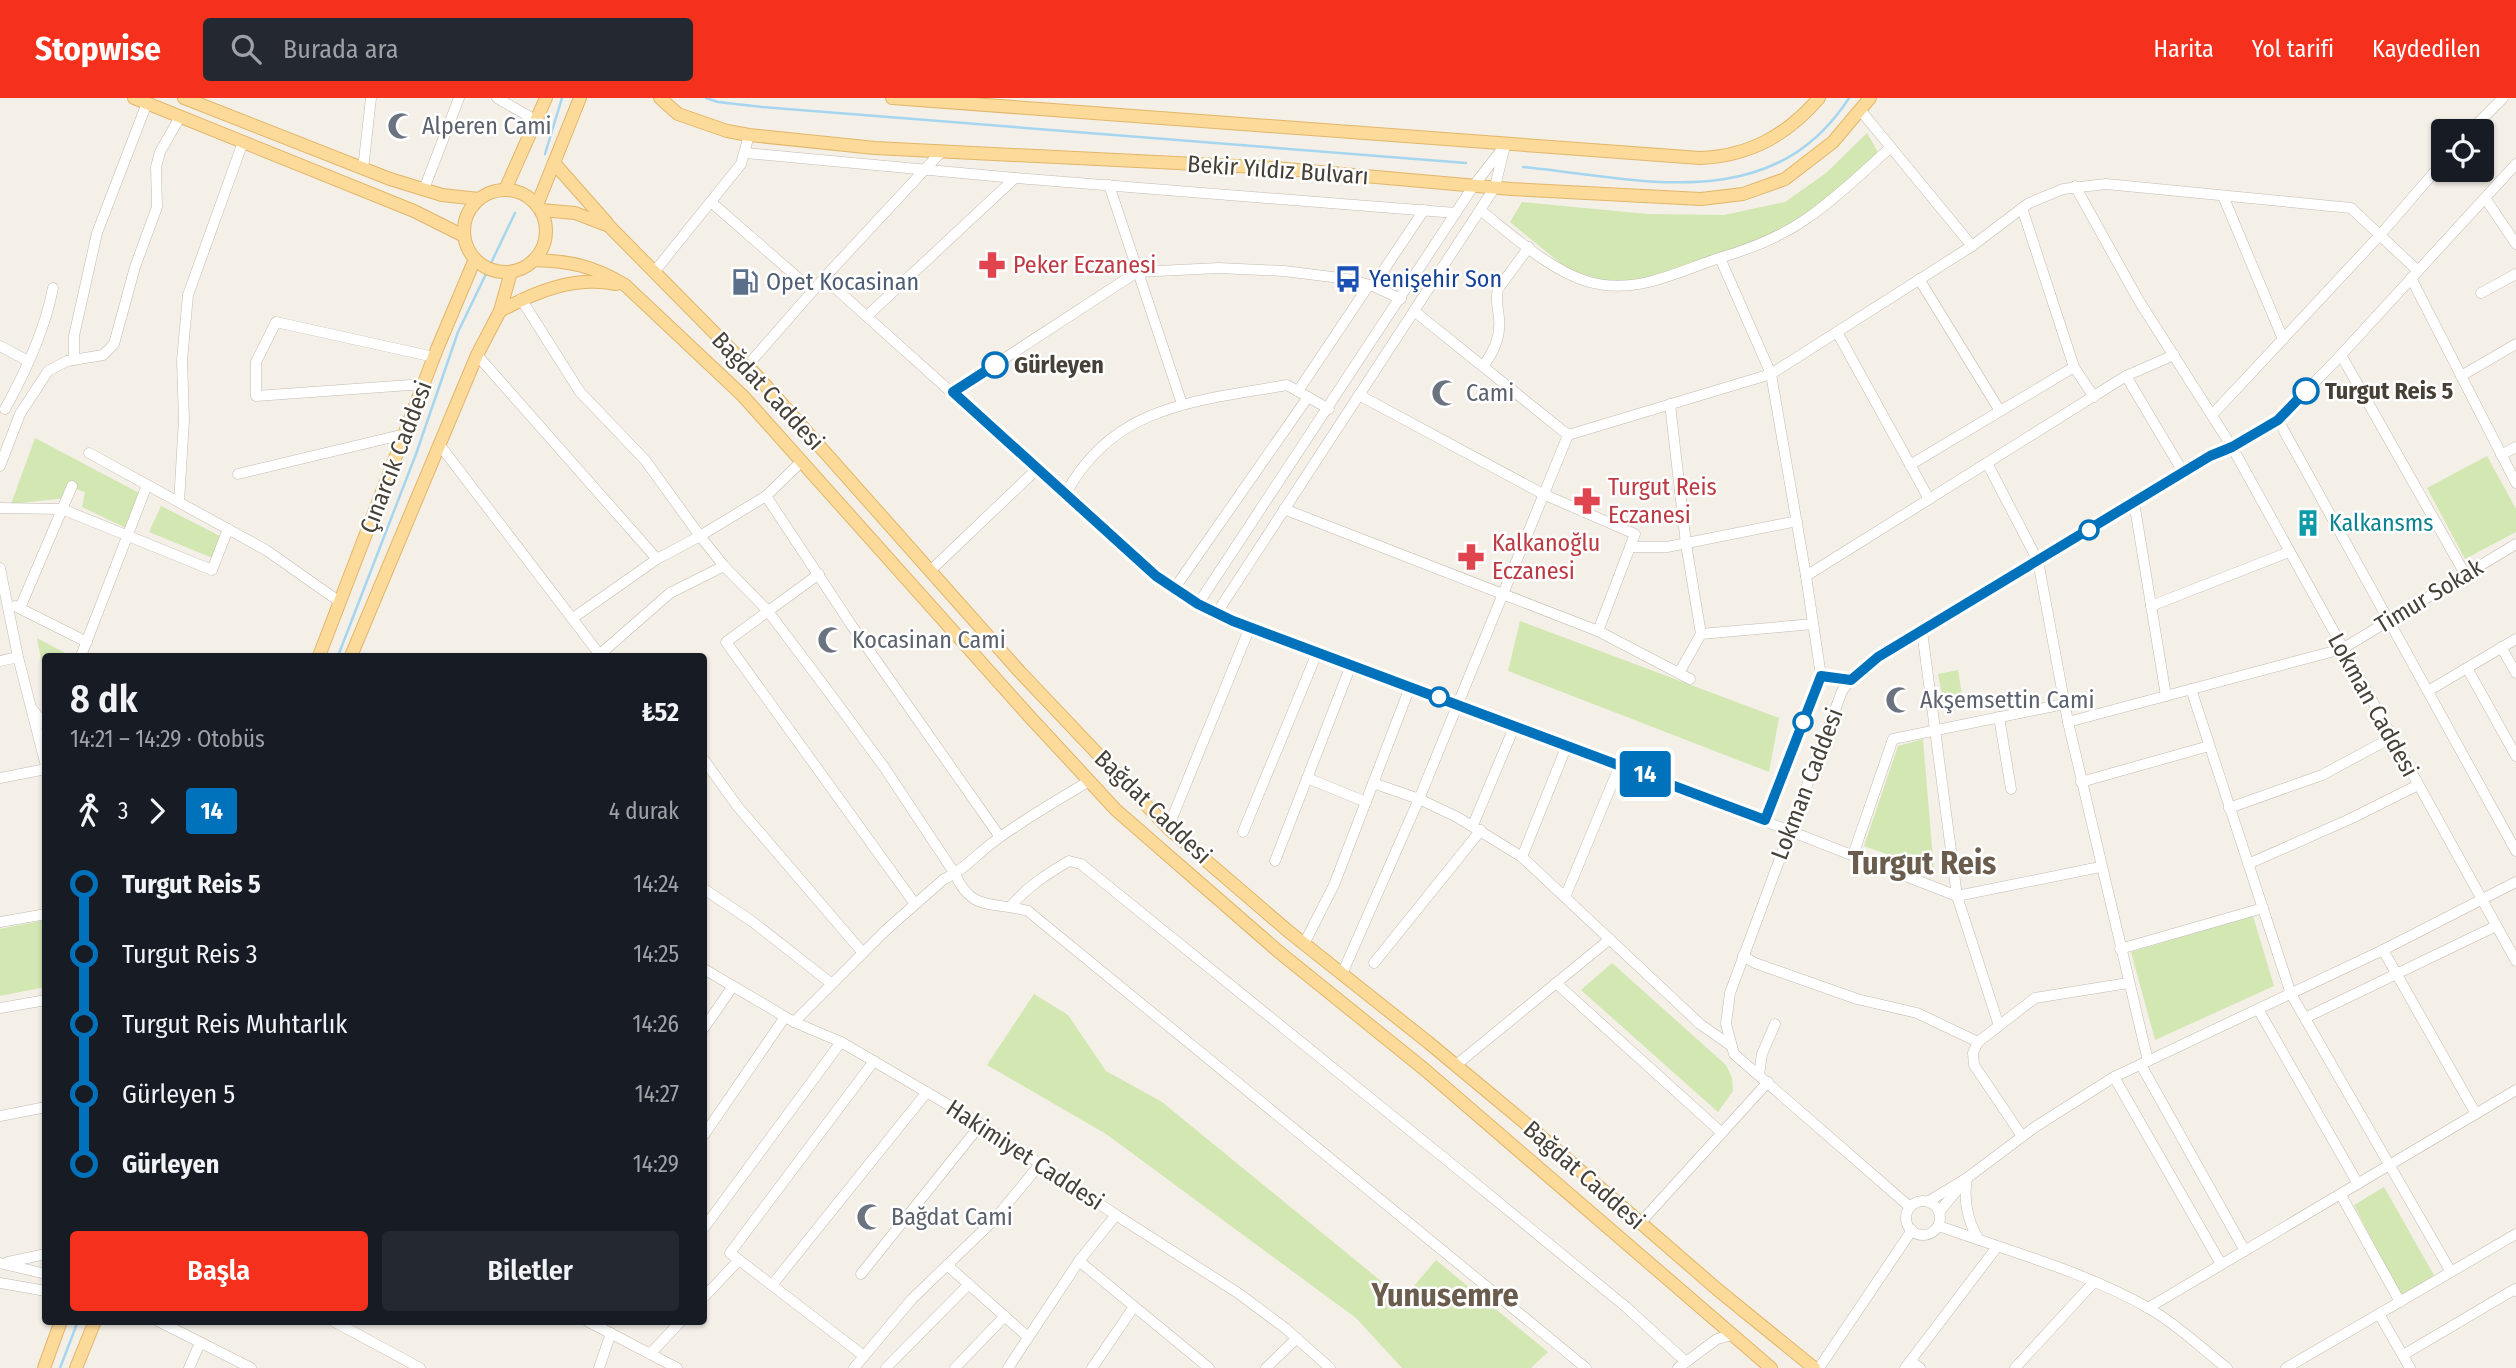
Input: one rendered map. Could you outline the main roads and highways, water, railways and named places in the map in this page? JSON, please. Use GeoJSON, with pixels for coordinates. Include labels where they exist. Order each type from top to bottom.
{"type":"FeatureCollection","features":[{"type":"Feature","properties":{"kind":"main road"},"geometry":{"type":"LineString","coordinates":[[134,98],[414,211],[464,236]]}},
{"type":"Feature","properties":{"kind":"main road"},"geometry":{"type":"LineString","coordinates":[[184,98],[363,169],[442,195],[479,199]]}},
{"type":"Feature","properties":{"kind":"main road"},"geometry":{"type":"LineString","coordinates":[[505,190],[545,98]]}},
{"type":"Feature","properties":{"kind":"main road"},"geometry":{"type":"LineString","coordinates":[[539,208],[580,98]]}},
{"type":"Feature","properties":{"kind":"main road","name":"Bekir Yıldız Bulvarı"},"geometry":{"type":"LineString","coordinates":[[660,98],[678,114],[704,125],[748,135],[941,152],[1275,168],[1474,186],[1687,199],[1743,194],[1772,185],[1797,171],[1833,142],[1870,98]]}},
{"type":"Feature","properties":{"kind":"main road","name":"Bekir Yıldız Bulvarı"},"geometry":{"type":"LineString","coordinates":[[892,98],[1689,158],[1724,156],[1758,146],[1801,118],[1819,98]]}},
{"type":"Feature","properties":{"kind":"main road"},"geometry":{"type":"LineString","coordinates":[[554,163],[609,226]]}},
{"type":"Feature","properties":{"kind":"main road"},"geometry":{"type":"LineString","coordinates":[[505,190],[519,192],[532,199],[546,223],[546,238],[542,250],[523,268],[498,272],[475,259],[464,236],[464,223],[479,199],[491,192],[505,190]]}},
{"type":"Feature","properties":{"kind":"main road","name":"Bağdat Caddesi"},"geometry":{"type":"LineString","coordinates":[[539,208],[575,214],[609,226],[655,271],[747,366],[1020,672],[1168,828],[1304,944],[1456,1065],[1718,1290],[1817,1368]]}},
{"type":"Feature","properties":{"kind":"main road","name":"Çınarcık Caddesi"},"geometry":{"type":"LineString","coordinates":[[320,653],[434,357],[475,259]]}},
{"type":"Feature","properties":{"kind":"main road","name":"Bağdat Caddesi"},"geometry":{"type":"LineString","coordinates":[[534,260],[580,264],[603,272],[625,285],[743,396],[1115,810],[1269,944],[1424,1069],[1771,1368]]}},
{"type":"Feature","properties":{"kind":"main road","name":"Çınarcık Caddesi"},"geometry":{"type":"LineString","coordinates":[[353,653],[477,355],[500,311],[511,272]]}},
{"type":"Feature","properties":{"kind":"main road"},"geometry":{"type":"LineString","coordinates":[[500,311],[544,289],[573,282],[598,280],[625,285]]}},
{"type":"Feature","properties":{"kind":"main road"},"geometry":{"type":"LineString","coordinates":[[44,1368],[60,1325]]}},
{"type":"Feature","properties":{"kind":"main road"},"geometry":{"type":"LineString","coordinates":[[76,1368],[93,1325]]}},
{"type":"Feature","properties":{"kind":"waterway"},"geometry":{"type":"LineString","coordinates":[[545,154],[562,98]]}},
{"type":"Feature","properties":{"kind":"waterway"},"geometry":{"type":"LineString","coordinates":[[706,98],[762,107],[1466,163]]}},
{"type":"Feature","properties":{"kind":"waterway"},"geometry":{"type":"LineString","coordinates":[[1523,167],[1658,182],[1701,182],[1743,175],[1782,161],[1818,136],[1849,98]]}},
{"type":"Feature","properties":{"kind":"waterway"},"geometry":{"type":"LineString","coordinates":[[491,263],[515,213]]}},
{"type":"Feature","properties":{"kind":"waterway"},"geometry":{"type":"LineString","coordinates":[[339,653],[416,454],[458,332],[486,274]]}},
{"type":"Feature","properties":{"kind":"waterway"},"geometry":{"type":"LineString","coordinates":[[60,1368],[76,1325]]}},
{"type":"Feature","properties":{"kind":"place","name":"Alperen Cami"},"geometry":{"type":"Point","coordinates":[401,126]}},
{"type":"Feature","properties":{"kind":"place","name":"Peker Eczanesi"},"geometry":{"type":"Point","coordinates":[992,265]}},
{"type":"Feature","properties":{"kind":"place","name":"Yenişehir Son"},"geometry":{"type":"Point","coordinates":[1348,279]}},
{"type":"Feature","properties":{"kind":"place","name":"Opet Kocasinan"},"geometry":{"type":"Point","coordinates":[745,282]}},
{"type":"Feature","properties":{"kind":"place","name":"Gürleyen"},"geometry":{"type":"Point","coordinates":[995,365]}},
{"type":"Feature","properties":{"kind":"place","name":"Turgut Reis 5"},"geometry":{"type":"Point","coordinates":[2306,391]}},
{"type":"Feature","properties":{"kind":"place","name":"Cami"},"geometry":{"type":"Point","coordinates":[1445,393]}},
{"type":"Feature","properties":{"kind":"place","name":"Turgut Reis Eczanesi"},"geometry":{"type":"Point","coordinates":[1587,501]}},
{"type":"Feature","properties":{"kind":"place","name":"Kalkansms"},"geometry":{"type":"Point","coordinates":[2308,523]}},
{"type":"Feature","properties":{"kind":"place","name":"Kalkanoğlu Eczanesi"},"geometry":{"type":"Point","coordinates":[1471,557]}},
{"type":"Feature","properties":{"kind":"place","name":"Kocasinan Cami"},"geometry":{"type":"Point","coordinates":[831,640]}},
{"type":"Feature","properties":{"kind":"place","name":"Akşemsettin Cami"},"geometry":{"type":"Point","coordinates":[1899,700]}},
{"type":"Feature","properties":{"kind":"place","name":"Bağdat Cami"},"geometry":{"type":"Point","coordinates":[870,1217]}},
{"type":"Feature","properties":{"kind":"district","name":"Turgut Reis"},"geometry":{"type":"Point","coordinates":[1922,863]}},
{"type":"Feature","properties":{"kind":"district","name":"Yunusemre"},"geometry":{"type":"Point","coordinates":[1445,1295]}}]}
